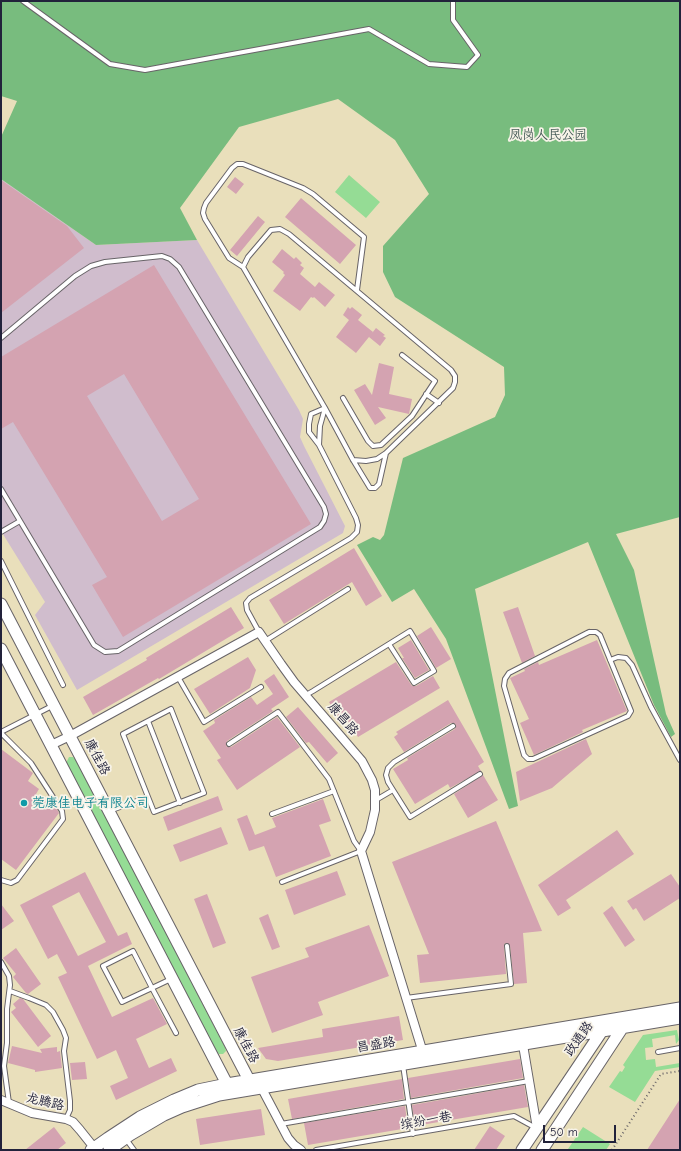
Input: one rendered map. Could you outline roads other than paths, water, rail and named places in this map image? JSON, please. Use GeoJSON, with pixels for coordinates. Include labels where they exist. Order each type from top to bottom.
{"type":"FeatureCollection","features":[{"type":"Feature","properties":{"kind":"street","name":"康佳路"},"geometry":{"type":"LineString","coordinates":[[1,604],[109,811],[256,1082],[240,1091]]}},
{"type":"Feature","properties":{"kind":"street","name":"康昌路"},"geometry":{"type":"LineString","coordinates":[[259,632],[281,664],[362,761],[372,780],[375,800],[370,832],[361,850]]}},
{"type":"Feature","properties":{"kind":"street"},"geometry":{"type":"LineString","coordinates":[[51,745],[259,632]]}},
{"type":"Feature","properties":{"kind":"street"},"geometry":{"type":"LineString","coordinates":[[1,649],[226,1084],[240,1091]]}},
{"type":"Feature","properties":{"kind":"street"},"geometry":{"type":"LineString","coordinates":[[361,850],[424,1056]]}},
{"type":"Feature","properties":{"kind":"street","name":"昌盛路"},"geometry":{"type":"LineString","coordinates":[[94,1149],[134,1120],[198,1090],[226,1084],[256,1082],[424,1056],[522,1039],[611,1020],[680,1008]]}},
{"type":"Feature","properties":{"kind":"street","name":"昌盛路"},"geometry":{"type":"LineString","coordinates":[[522,1039],[601,1031],[680,1018]]}},
{"type":"Feature","properties":{"kind":"street","name":"政通路"},"geometry":{"type":"LineString","coordinates":[[522,1150],[601,1031],[611,1020],[623,1027]]}},
{"type":"Feature","properties":{"kind":"street"},"geometry":{"type":"LineString","coordinates":[[542,1150],[623,1027]]}},
{"type":"Feature","properties":{"kind":"street"},"geometry":{"type":"LineString","coordinates":[[522,1039],[537,1128]]}},
{"type":"Feature","properties":{"kind":"street"},"geometry":{"type":"LineString","coordinates":[[256,1082],[288,1138],[301,1150]]}},
{"type":"Feature","properties":{"kind":"street"},"geometry":{"type":"LineString","coordinates":[[109,1150],[125,1138],[164,1115],[182,1107],[219,1095],[240,1091]]}},
{"type":"Feature","properties":{"kind":"street","name":"龙腾路"},"geometry":{"type":"LineString","coordinates":[[5,1102],[32,1113],[66,1119],[73,1122],[94,1149]]}},
{"type":"Feature","properties":{"kind":"lane"},"geometry":{"type":"LineString","coordinates":[[23,1],[110,64],[144,70],[369,29],[429,64],[467,67],[478,56],[453,20],[453,1]]}},
{"type":"Feature","properties":{"kind":"lane"},"geometry":{"type":"LineString","coordinates":[[357,290],[364,237],[313,194],[303,188],[243,164],[237,164],[232,168],[206,203],[203,213],[205,220],[229,258],[243,268],[370,488],[374,488],[379,484],[386,453]]}},
{"type":"Feature","properties":{"kind":"lane"},"geometry":{"type":"LineString","coordinates":[[243,268],[248,256],[267,233],[271,230],[280,229],[289,234],[357,290],[451,370],[455,376],[453,388],[386,453],[376,459],[366,461],[353,460]]}},
{"type":"Feature","properties":{"kind":"lane"},"geometry":{"type":"LineString","coordinates":[[1,338],[75,276],[91,266],[105,262],[162,256],[170,259],[179,267],[324,507],[326,514],[320,527],[118,651],[106,652],[94,645],[1,489]]}},
{"type":"Feature","properties":{"kind":"lane"},"geometry":{"type":"LineString","coordinates":[[343,398],[368,441],[373,446],[381,446],[412,416],[435,381],[402,354]]}},
{"type":"Feature","properties":{"kind":"lane"},"geometry":{"type":"LineString","coordinates":[[426,394],[439,403]]}},
{"type":"Feature","properties":{"kind":"lane"},"geometry":{"type":"LineString","coordinates":[[259,632],[247,610],[246,603],[250,598],[351,538],[356,532],[358,525],[356,518],[319,445],[309,432],[311,414],[325,408]]}},
{"type":"Feature","properties":{"kind":"lane"},"geometry":{"type":"LineString","coordinates":[[319,445],[320,426],[325,408]]}},
{"type":"Feature","properties":{"kind":"lane"},"geometry":{"type":"LineString","coordinates":[[1,532],[20,521]]}},
{"type":"Feature","properties":{"kind":"lane"},"geometry":{"type":"LineString","coordinates":[[1,561],[63,685]]}},
{"type":"Feature","properties":{"kind":"lane"},"geometry":{"type":"LineString","coordinates":[[265,641],[348,589]]}},
{"type":"Feature","properties":{"kind":"lane"},"geometry":{"type":"LineString","coordinates":[[306,695],[410,631],[434,671],[414,683],[389,644]]}},
{"type":"Feature","properties":{"kind":"lane"},"geometry":{"type":"LineString","coordinates":[[589,632],[596,632],[600,635],[610,660],[631,711],[628,716],[533,759],[528,759],[524,755],[504,686],[505,679],[509,673],[589,632]]}},
{"type":"Feature","properties":{"kind":"lane"},"geometry":{"type":"LineString","coordinates":[[610,660],[618,657],[626,658],[632,665],[651,707],[680,760]]}},
{"type":"Feature","properties":{"kind":"lane"},"geometry":{"type":"LineString","coordinates":[[178,677],[204,722],[261,687]]}},
{"type":"Feature","properties":{"kind":"lane"},"geometry":{"type":"LineString","coordinates":[[1,880],[10,883],[17,880],[63,819],[62,811],[31,763],[1,733],[53,705]]}},
{"type":"Feature","properties":{"kind":"lane"},"geometry":{"type":"LineString","coordinates":[[171,709],[204,793],[154,812],[124,734],[148,721],[171,709]]}},
{"type":"Feature","properties":{"kind":"lane"},"geometry":{"type":"LineString","coordinates":[[229,744],[278,712],[329,779],[354,841],[361,850],[282,882]]}},
{"type":"Feature","properties":{"kind":"lane"},"geometry":{"type":"LineString","coordinates":[[148,721],[180,803]]}},
{"type":"Feature","properties":{"kind":"lane"},"geometry":{"type":"LineString","coordinates":[[453,726],[394,762],[388,768],[386,776],[393,790],[410,817],[480,774]]}},
{"type":"Feature","properties":{"kind":"lane"},"geometry":{"type":"LineString","coordinates":[[375,800],[393,790]]}},
{"type":"Feature","properties":{"kind":"lane"},"geometry":{"type":"LineString","coordinates":[[272,814],[334,791]]}},
{"type":"Feature","properties":{"kind":"lane"},"geometry":{"type":"LineString","coordinates":[[109,811],[148,796]]}},
{"type":"Feature","properties":{"kind":"lane"},"geometry":{"type":"LineString","coordinates":[[406,998],[510,984],[507,946]]}},
{"type":"Feature","properties":{"kind":"lane"},"geometry":{"type":"LineString","coordinates":[[172,979],[152,988],[122,1002],[103,966],[133,951],[152,988],[176,1033]]}},
{"type":"Feature","properties":{"kind":"lane"},"geometry":{"type":"LineString","coordinates":[[1,962],[9,976],[10,991],[7,1009],[7,1043],[4,1066],[5,1102]]}},
{"type":"Feature","properties":{"kind":"lane"},"geometry":{"type":"LineString","coordinates":[[10,991],[46,1005],[53,1012],[63,1030],[66,1038],[64,1051],[70,1101],[70,1110],[66,1119]]}},
{"type":"Feature","properties":{"kind":"lane"},"geometry":{"type":"LineString","coordinates":[[658,1052],[680,1048]]}},
{"type":"Feature","properties":{"kind":"lane"},"geometry":{"type":"LineString","coordinates":[[402,1059],[413,1134]]}},
{"type":"Feature","properties":{"kind":"lane"},"geometry":{"type":"LineString","coordinates":[[281,1124],[529,1082]]}},
{"type":"Feature","properties":{"kind":"lane","name":"缤纷一巷"},"geometry":{"type":"LineString","coordinates":[[316,1150],[514,1116],[537,1128]]}},
{"type":"Feature","properties":{"kind":"lane"},"geometry":{"type":"LineString","coordinates":[[125,1138],[134,1150]]}},
{"type":"Feature","properties":{"kind":"place","name":"莞康佳电子有限公司"},"geometry":{"type":"Point","coordinates":[24,803]}},
{"type":"Feature","properties":{"kind":"park label","name":"凤岗人民公园"},"geometry":{"type":"Point","coordinates":[548,135]}}]}
